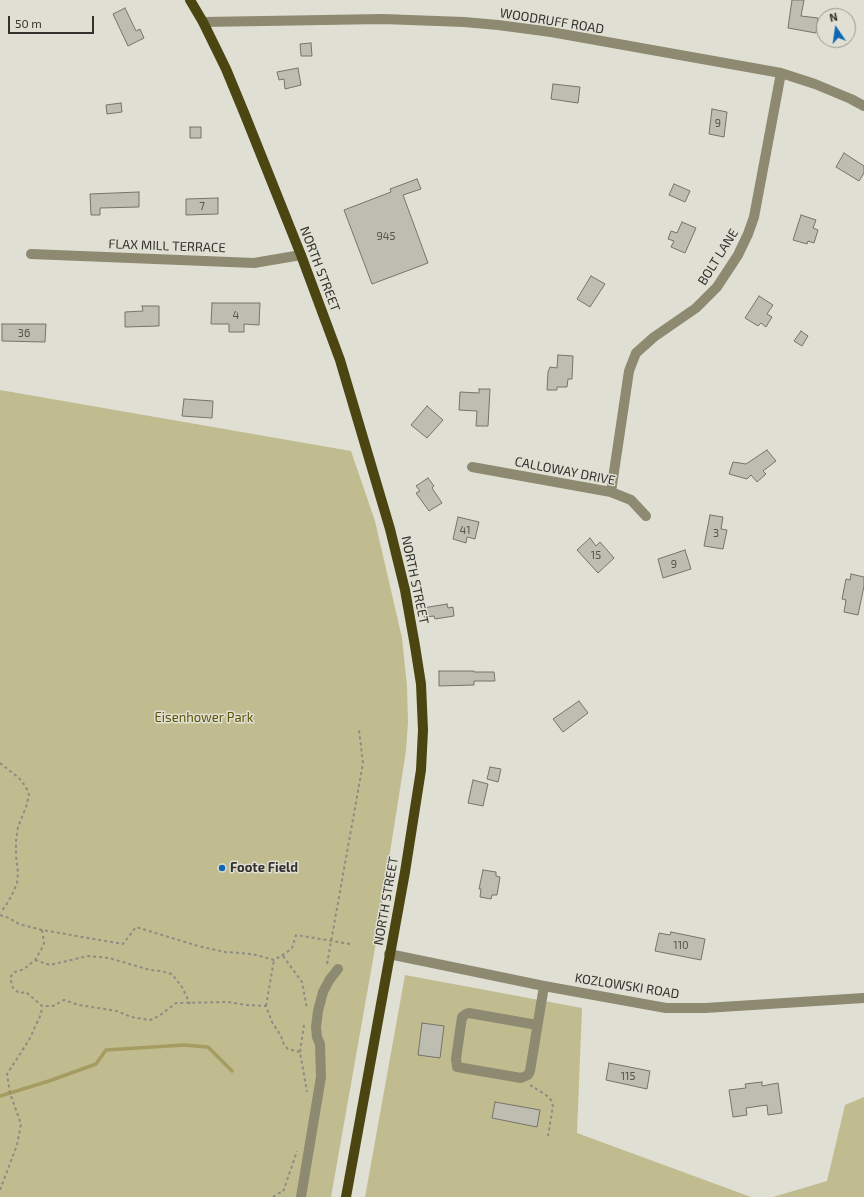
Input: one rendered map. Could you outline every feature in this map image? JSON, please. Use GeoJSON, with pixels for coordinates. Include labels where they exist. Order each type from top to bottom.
{"type":"FeatureCollection","features":[{"type":"Feature","properties":{"kind":"main road","name":"NORTH STREET"},"geometry":{"type":"LineString","coordinates":[[190,0],[203,22],[226,69],[301,255],[340,360],[390,529],[405,590],[420,684],[423,730],[421,770],[405,872],[346,1197]]}},
{"type":"Feature","properties":{"kind":"street","name":"WOODRUFF ROAD"},"geometry":{"type":"LineString","coordinates":[[203,22],[383,19],[464,22],[551,32],[781,73],[815,84],[852,99],[864,106]]}},
{"type":"Feature","properties":{"kind":"street","name":"BOLT LANE"},"geometry":{"type":"LineString","coordinates":[[611,492],[629,371],[636,353],[654,337],[696,308],[717,287],[738,255],[748,234],[754,217],[781,73]]}},
{"type":"Feature","properties":{"kind":"street","name":"FLAX MILL TERRACE"},"geometry":{"type":"LineString","coordinates":[[31,254],[254,263],[301,255]]}},
{"type":"Feature","properties":{"kind":"street","name":"CALLOWAY DRIVE"},"geometry":{"type":"LineString","coordinates":[[472,467],[611,492],[631,500],[646,516]]}},
{"type":"Feature","properties":{"kind":"street","name":"KOZLOWSKI ROAD"},"geometry":{"type":"LineString","coordinates":[[389,954],[544,986],[666,1008],[705,1008],[864,998]]}},
{"type":"Feature","properties":{"kind":"street"},"geometry":{"type":"LineString","coordinates":[[301,1197],[321,1077],[320,1044],[317,1037],[316,1028],[318,1011],[323,992],[330,979],[338,969]]}},
{"type":"Feature","properties":{"kind":"street"},"geometry":{"type":"LineString","coordinates":[[537,1025],[469,1013],[462,1017],[456,1059],[457,1066],[522,1078],[528,1075],[530,1071],[544,986]]}},
{"type":"Feature","properties":{"kind":"path"},"geometry":{"type":"LineString","coordinates":[[327,966],[363,763],[360,730]]}},
{"type":"Feature","properties":{"kind":"path"},"geometry":{"type":"LineString","coordinates":[[0,763],[19,778],[26,787],[29,796],[18,827],[16,841],[18,873],[17,883],[12,895],[0,914],[19,924],[42,930],[123,944],[136,926],[198,946],[225,952],[252,954],[274,960],[292,948],[296,935],[350,944]]}},
{"type":"Feature","properties":{"kind":"path"},"geometry":{"type":"LineString","coordinates":[[42,930],[44,943],[35,960],[24,969],[15,972],[11,976],[11,981],[14,988],[19,993],[26,992],[42,1006],[53,1006],[64,1000],[79,1005],[117,1011],[131,1018],[150,1020],[159,1016],[176,1003],[190,1004],[228,1002],[266,1006]]}},
{"type":"Feature","properties":{"kind":"path"},"geometry":{"type":"LineString","coordinates":[[282,955],[302,982],[307,1008],[306,1015]]}},
{"type":"Feature","properties":{"kind":"path"},"geometry":{"type":"LineString","coordinates":[[35,960],[50,965],[88,956],[114,959],[150,970],[172,974],[182,987],[190,1004]]}},
{"type":"Feature","properties":{"kind":"path"},"geometry":{"type":"LineString","coordinates":[[274,960],[266,1006],[272,1022],[281,1036],[284,1045],[288,1049],[300,1052]]}},
{"type":"Feature","properties":{"kind":"path"},"geometry":{"type":"LineString","coordinates":[[0,1190],[17,1145],[21,1124],[10,1093],[7,1074],[30,1040],[41,1014],[42,1006]]}},
{"type":"Feature","properties":{"kind":"path"},"geometry":{"type":"LineString","coordinates":[[305,1023],[300,1052],[308,1097]]}},
{"type":"Feature","properties":{"kind":"path"},"geometry":{"type":"LineString","coordinates":[[525,1077],[531,1086],[546,1095],[551,1100],[553,1106],[548,1136]]}},
{"type":"Feature","properties":{"kind":"path"},"geometry":{"type":"LineString","coordinates":[[273,1197],[283,1192],[297,1148]]}},
{"type":"Feature","properties":{"kind":"green space","name":"Eisenhower Park"},"geometry":{"type":"Polygon","coordinates":[[[0,390],[351,451],[375,521],[402,638],[407,686],[408,722],[406,751],[374,954],[331,1197],[0,1197],[0,390]]]}},
{"type":"Feature","properties":{"kind":"green space"},"geometry":{"type":"Polygon","coordinates":[[[405,975],[582,1008],[577,1133],[751,1197],[365,1197],[405,975]]]}},
{"type":"Feature","properties":{"kind":"green space"},"geometry":{"type":"Polygon","coordinates":[[[864,1097],[864,1197],[773,1197],[827,1181],[845,1105],[864,1097]]]}},
{"type":"Feature","properties":{"kind":"building"},"geometry":{"type":"Polygon","coordinates":[[[792,0],[804,0],[801,16],[816,18],[816,33],[788,28],[792,0]]]}},
{"type":"Feature","properties":{"kind":"building"},"geometry":{"type":"Polygon","coordinates":[[[125,8],[136,31],[140,29],[144,38],[128,46],[113,14],[125,8]]]}},
{"type":"Feature","properties":{"kind":"building"},"geometry":{"type":"Polygon","coordinates":[[[311,43],[312,56],[301,56],[300,44],[311,43]]]}},
{"type":"Feature","properties":{"kind":"building"},"geometry":{"type":"Polygon","coordinates":[[[298,68],[301,85],[285,89],[284,79],[279,80],[277,72],[298,68]]]}},
{"type":"Feature","properties":{"kind":"building"},"geometry":{"type":"Polygon","coordinates":[[[553,84],[580,87],[578,103],[551,99],[553,84]]]}},
{"type":"Feature","properties":{"kind":"building"},"geometry":{"type":"Polygon","coordinates":[[[121,103],[122,112],[107,114],[106,105],[121,103]]]}},
{"type":"Feature","properties":{"kind":"building"},"geometry":{"type":"Polygon","coordinates":[[[712,109],[727,112],[724,137],[709,134],[712,109]]]}},
{"type":"Feature","properties":{"kind":"building"},"geometry":{"type":"Polygon","coordinates":[[[190,127],[201,127],[201,138],[190,138],[190,127]]]}},
{"type":"Feature","properties":{"kind":"building"},"geometry":{"type":"Polygon","coordinates":[[[844,153],[864,166],[864,173],[859,181],[836,167],[844,153]]]}},
{"type":"Feature","properties":{"kind":"building"},"geometry":{"type":"Polygon","coordinates":[[[417,179],[421,189],[403,195],[428,263],[372,284],[344,210],[391,192],[390,189],[417,179]]]}},
{"type":"Feature","properties":{"kind":"building"},"geometry":{"type":"Polygon","coordinates":[[[674,184],[690,191],[685,202],[669,195],[674,184]]]}},
{"type":"Feature","properties":{"kind":"building"},"geometry":{"type":"Polygon","coordinates":[[[139,192],[139,207],[100,208],[100,215],[91,215],[90,194],[139,192]]]}},
{"type":"Feature","properties":{"kind":"building"},"geometry":{"type":"Polygon","coordinates":[[[218,198],[218,214],[186,215],[186,199],[218,198]]]}},
{"type":"Feature","properties":{"kind":"building"},"geometry":{"type":"Polygon","coordinates":[[[801,215],[816,220],[813,228],[818,230],[814,243],[808,241],[807,244],[793,240],[801,215]]]}},
{"type":"Feature","properties":{"kind":"building"},"geometry":{"type":"Polygon","coordinates":[[[682,222],[696,228],[685,253],[671,247],[674,241],[668,239],[671,231],[677,233],[682,222]]]}},
{"type":"Feature","properties":{"kind":"building"},"geometry":{"type":"Polygon","coordinates":[[[591,276],[605,284],[590,307],[577,299],[591,276]]]}},
{"type":"Feature","properties":{"kind":"building"},"geometry":{"type":"Polygon","coordinates":[[[759,296],[773,305],[767,314],[772,317],[766,327],[761,323],[758,326],[745,318],[759,296]]]}},
{"type":"Feature","properties":{"kind":"building"},"geometry":{"type":"Polygon","coordinates":[[[212,303],[260,303],[259,325],[244,324],[244,332],[229,332],[229,324],[211,324],[212,303]]]}},
{"type":"Feature","properties":{"kind":"building"},"geometry":{"type":"Polygon","coordinates":[[[142,306],[159,306],[159,326],[125,327],[125,312],[143,311],[142,306]]]}},
{"type":"Feature","properties":{"kind":"building"},"geometry":{"type":"Polygon","coordinates":[[[2,324],[46,324],[45,342],[2,341],[2,324]]]}},
{"type":"Feature","properties":{"kind":"building"},"geometry":{"type":"Polygon","coordinates":[[[801,331],[808,336],[802,346],[794,341],[801,331]]]}},
{"type":"Feature","properties":{"kind":"building"},"geometry":{"type":"Polygon","coordinates":[[[558,355],[573,356],[572,379],[568,379],[567,387],[557,387],[557,390],[547,390],[548,372],[550,367],[557,368],[558,355]]]}},
{"type":"Feature","properties":{"kind":"building"},"geometry":{"type":"Polygon","coordinates":[[[479,389],[490,389],[488,426],[476,426],[477,411],[459,410],[460,392],[479,393],[479,389]]]}},
{"type":"Feature","properties":{"kind":"building"},"geometry":{"type":"Polygon","coordinates":[[[184,399],[213,401],[212,418],[182,416],[184,399]]]}},
{"type":"Feature","properties":{"kind":"building"},"geometry":{"type":"Polygon","coordinates":[[[427,406],[443,420],[427,438],[411,425],[427,406]]]}},
{"type":"Feature","properties":{"kind":"building"},"geometry":{"type":"Polygon","coordinates":[[[767,450],[776,461],[763,471],[766,474],[757,482],[751,475],[747,479],[729,474],[733,462],[746,464],[767,450]]]}},
{"type":"Feature","properties":{"kind":"building"},"geometry":{"type":"Polygon","coordinates":[[[428,478],[434,486],[432,488],[442,503],[429,511],[416,493],[420,491],[416,486],[428,478]]]}},
{"type":"Feature","properties":{"kind":"building"},"geometry":{"type":"Polygon","coordinates":[[[710,515],[723,517],[721,529],[727,530],[723,549],[704,546],[710,515]]]}},
{"type":"Feature","properties":{"kind":"building"},"geometry":{"type":"Polygon","coordinates":[[[458,517],[479,522],[475,539],[467,537],[466,543],[453,539],[458,517]]]}},
{"type":"Feature","properties":{"kind":"building"},"geometry":{"type":"Polygon","coordinates":[[[590,538],[596,546],[600,542],[614,558],[598,573],[577,550],[590,538]]]}},
{"type":"Feature","properties":{"kind":"building"},"geometry":{"type":"Polygon","coordinates":[[[685,550],[691,569],[663,578],[658,559],[685,550]]]}},
{"type":"Feature","properties":{"kind":"building"},"geometry":{"type":"Polygon","coordinates":[[[851,574],[864,577],[864,586],[858,615],[844,612],[846,600],[842,599],[846,579],[850,580],[851,574]]]}},
{"type":"Feature","properties":{"kind":"building"},"geometry":{"type":"Polygon","coordinates":[[[447,604],[448,608],[453,607],[454,616],[435,619],[434,616],[424,617],[423,608],[447,604]]]}},
{"type":"Feature","properties":{"kind":"building"},"geometry":{"type":"Polygon","coordinates":[[[439,671],[494,672],[495,681],[474,681],[474,685],[439,686],[439,671]]]}},
{"type":"Feature","properties":{"kind":"building"},"geometry":{"type":"Polygon","coordinates":[[[579,701],[588,713],[563,732],[553,719],[579,701]]]}},
{"type":"Feature","properties":{"kind":"building"},"geometry":{"type":"Polygon","coordinates":[[[490,767],[501,769],[498,782],[487,779],[490,767]]]}},
{"type":"Feature","properties":{"kind":"building"},"geometry":{"type":"Polygon","coordinates":[[[473,780],[488,784],[483,806],[468,803],[473,780]]]}},
{"type":"Feature","properties":{"kind":"building"},"geometry":{"type":"Polygon","coordinates":[[[483,870],[496,872],[496,876],[500,877],[497,895],[492,895],[491,899],[480,897],[481,889],[479,889],[483,870]]]}},
{"type":"Feature","properties":{"kind":"building"},"geometry":{"type":"Polygon","coordinates":[[[671,932],[705,939],[701,960],[655,951],[659,933],[670,935],[671,932]]]}},
{"type":"Feature","properties":{"kind":"building"},"geometry":{"type":"Polygon","coordinates":[[[422,1023],[444,1026],[440,1058],[418,1055],[422,1023]]]}},
{"type":"Feature","properties":{"kind":"building"},"geometry":{"type":"Polygon","coordinates":[[[609,1063],[650,1071],[647,1089],[606,1080],[609,1063]]]}},
{"type":"Feature","properties":{"kind":"building"},"geometry":{"type":"Polygon","coordinates":[[[762,1082],[762,1086],[778,1083],[782,1113],[768,1115],[767,1105],[746,1108],[747,1115],[733,1117],[729,1090],[746,1088],[745,1084],[762,1082]]]}},
{"type":"Feature","properties":{"kind":"building"},"geometry":{"type":"Polygon","coordinates":[[[495,1102],[540,1110],[537,1127],[492,1118],[495,1102]]]}},
{"type":"Feature","properties":{"kind":"waterway"},"geometry":{"type":"LineString","coordinates":[[0,1096],[49,1081],[96,1064],[106,1050],[184,1045],[208,1047],[232,1071]]}},
{"type":"Feature","properties":{"kind":"place","name":"Foote Field"},"geometry":{"type":"Point","coordinates":[222,868]}}]}
